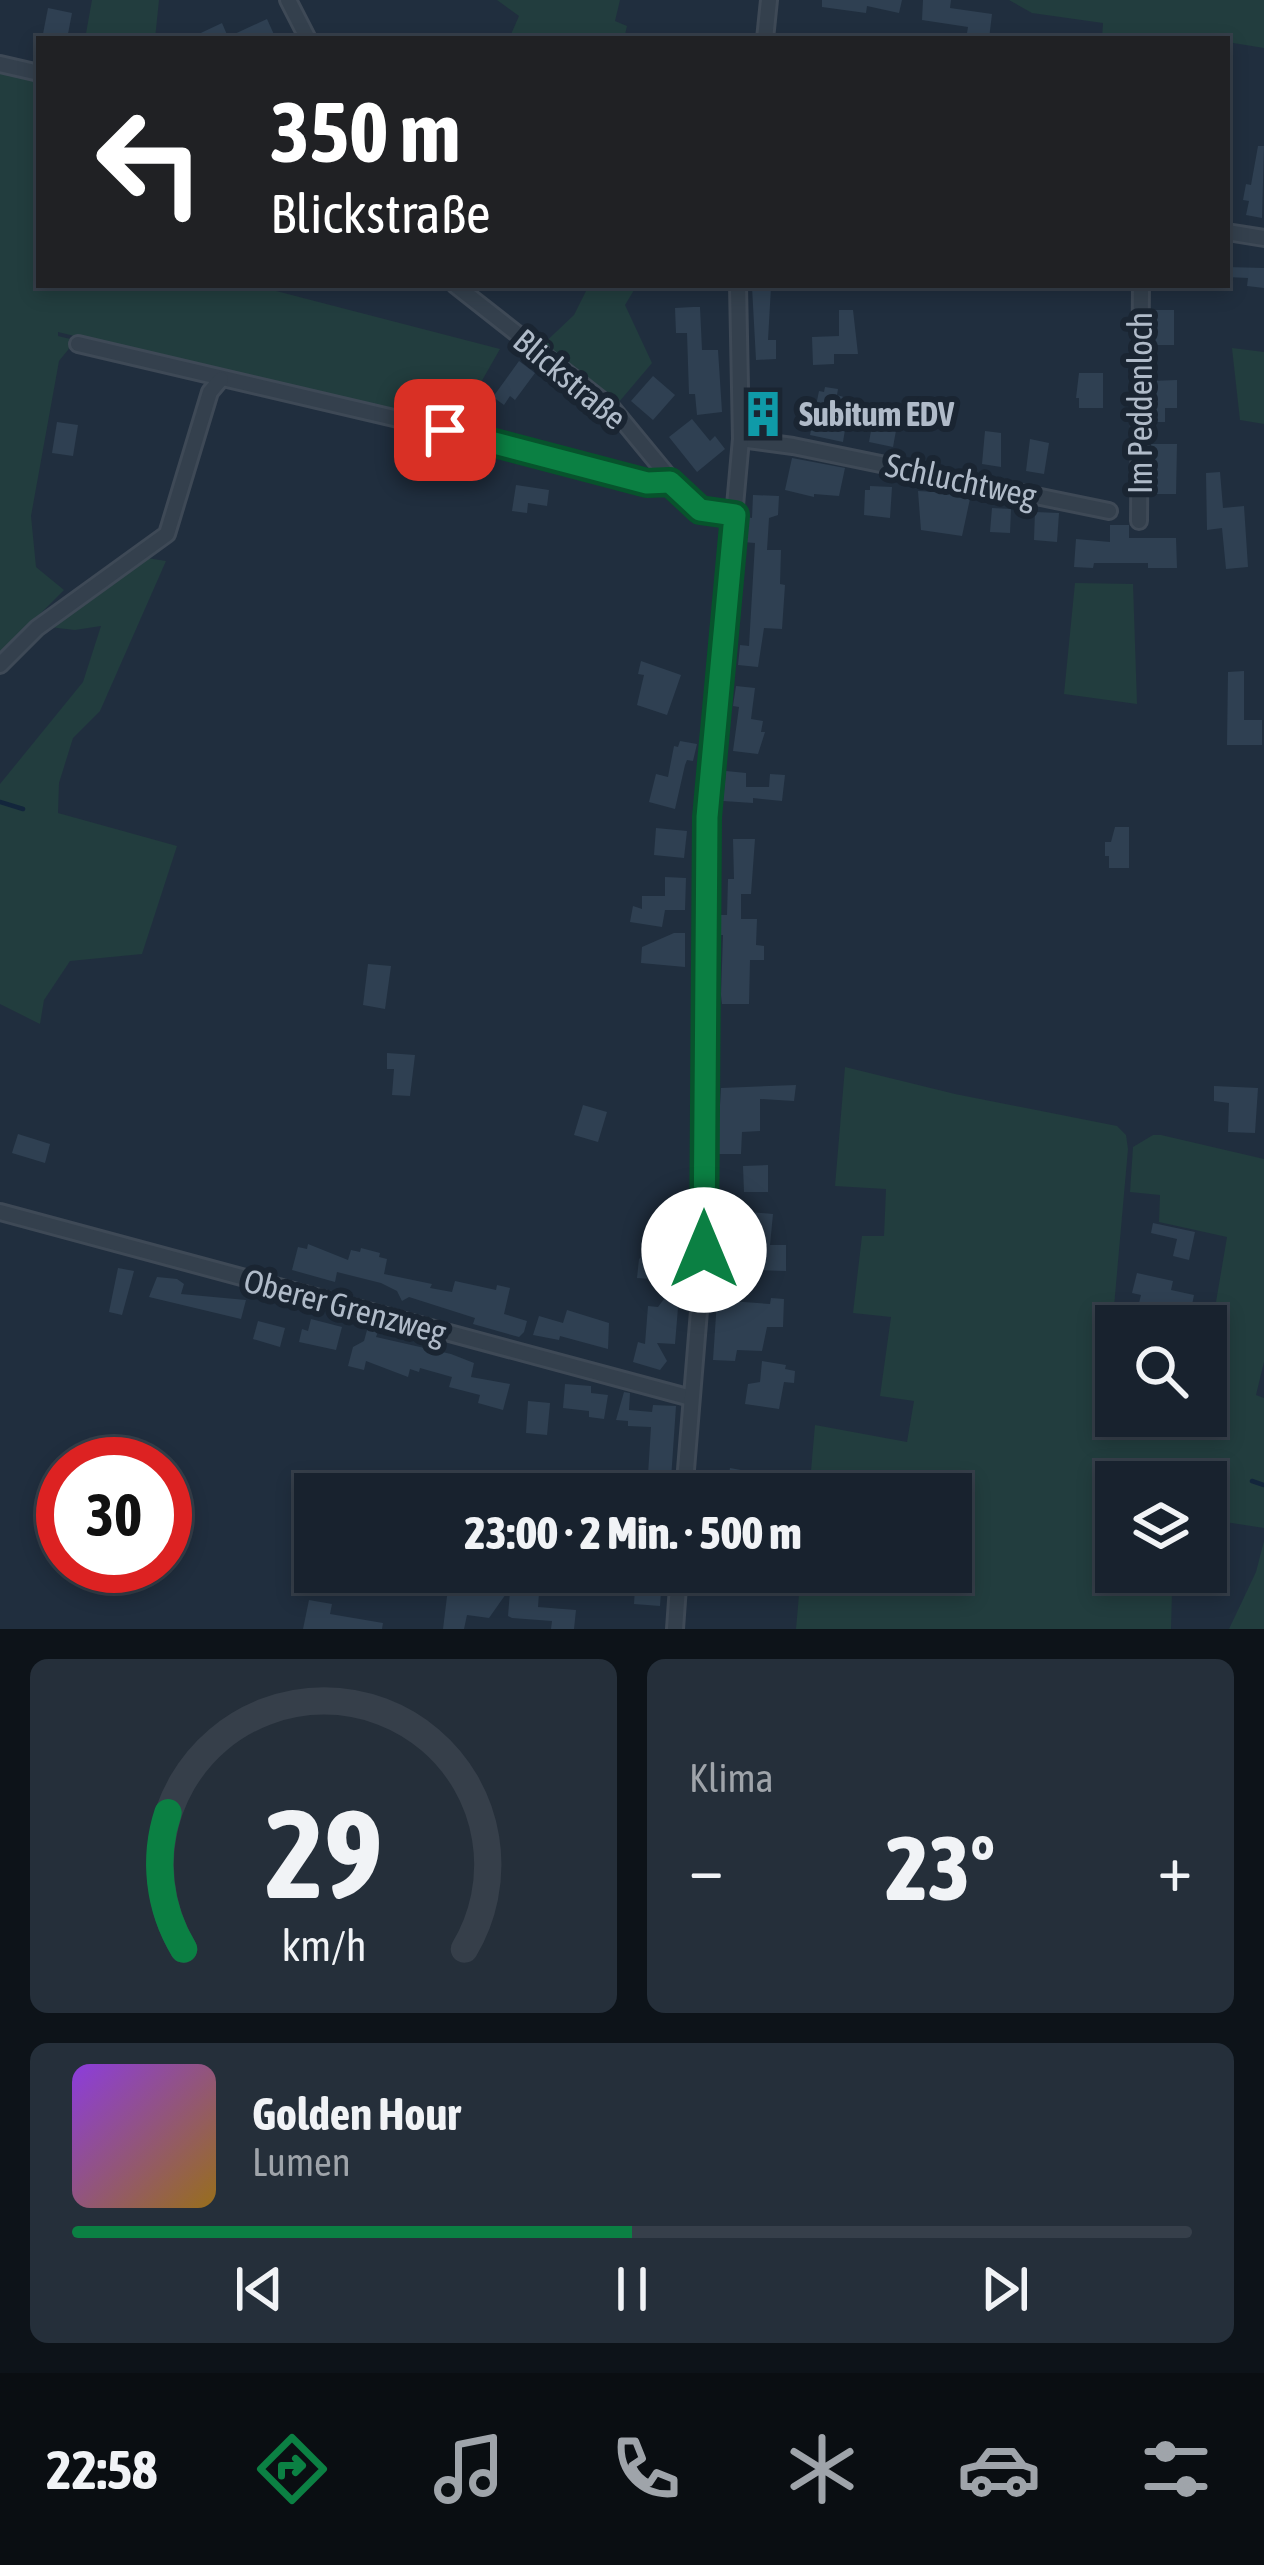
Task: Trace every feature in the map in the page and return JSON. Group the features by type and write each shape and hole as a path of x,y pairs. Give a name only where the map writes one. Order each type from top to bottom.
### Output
{"street":[{"path":"288,0 306,36"},
{"path":"765,36 770,0"},
{"path":"0,64 36,72"},
{"path":"1230,232 1264,238"},
{"name":"Blickstraße","path":"458,288 613,409 670,482 700,510 735,515"},
{"path":"686,1473 704,1250 707,817 741,439 737,288"},
{"name":"Im Peddenloch","path":"1139,521 1141,288"},
{"path":"78,344 647,483 670,482"},
{"path":"0,664 37,628 166,534 210,392 221,379"},
{"name":"Schluchtweg","path":"741,439 1109,511"},
{"name":"Oberer Grenzweg","path":"0,1212 691,1398"},
{"path":"675,1629 678,1593"}],"green space":[{"path":"92,0 159,0 155,36 86,36"},
{"path":"497,0 620,0 615,21 627,26 625,36 510,36 519,16"},
{"path":"1009,0 1264,0 1264,48 1230,42 1230,36 1102,36 1103,23 1032,13"},
{"path":"0,72 36,80 36,288 265,288 500,349 455,428 58,332 58,336 83,342 72,345 59,361 31,516 36,567 64,590 38,616 43,621 0,661"},
{"path":"588,288 635,288 625,305 652,363 613,409 537,350 574,315"},
{"path":"1232,348 1264,352 1264,424 1240,420"},
{"path":"147,558 166,561 100,711 73,738 59,783 58,813 177,846 142,954 70,961 44,1000 40,1024 0,1004 0,784 83,682 101,626 49,627"},
{"path":"1075,583 1133,584 1137,704 1064,694"},
{"path":"845,1067 1117,1126 1126,1135 1128,1149 1114,1305 1095,1305 1095,1437 1227,1437 1227,1305 1215,1305 1227,1237 1159,1222 1160,1195 1130,1192 1133,1147 1161,1135 1264,1159 1264,1362 1256,1395 1264,1398 1264,1528 1227,1522 1227,1461 1095,1461 1095,1593 1172,1593 1171,1629 796,1629 799,1593 972,1593 972,1473 811,1473 815,1425 907,1442 914,1401 880,1396 891,1317 853,1313 862,1236 884,1236 886,1189 835,1186"},
{"path":"1264,1541 1264,1629 1229,1629 1256,1572"}],"building":[{"path":"822,0 902,0 899,13 867,6 866,13 822,7"},
{"path":"923,0 951,0 950,8 992,14 989,36 966,36 968,27 922,20"},
{"path":"48,8 72,13 68,36 43,36"},
{"path":"267,19 275,36 230,36"},
{"path":"222,23 228,36 194,36"},
{"path":"1258,146 1264,146 1262,218 1246,215 1249,201 1243,200 1246,184 1251,185"},
{"path":"1230,267 1264,268 1264,288 1247,286 1248,278 1230,277"},
{"path":"752,288 771,288 768,340 776,340 776,359 756,360"},
{"path":"700,307 702,350 718,350 722,412 697,415 695,394 689,394 687,333 676,333 675,308"},
{"path":"839,310 853,310 858,354 834,354 834,364 813,365 812,337 839,336"},
{"path":"1152,310 1174,310 1174,345 1152,345"},
{"path":"519,361 535,373 515,400 510,396 504,405 493,397"},
{"path":"1079,373 1103,373 1103,408 1079,408"},
{"path":"653,376 675,395 653,420 631,401"},
{"path":"1177,380 1177,408 1165,408 1165,422 1151,422 1151,381"},
{"path":"825,387 838,389 837,395 850,399 843,442 810,435 819,391 824,392"},
{"name":"Subitum EDV","path":"761,398 773,398 773,424 752,424 752,405"},
{"path":"692,419 710,441 715,436 725,449 697,472 669,437"},
{"path":"873,420 897,425 893,447 869,442"},
{"path":"57,422 78,425 73,456 52,453"},
{"path":"985,431 1001,433 1001,467 982,464"},
{"path":"1030,439 1049,443 1044,474 1026,471"},
{"path":"1151,444 1177,444 1176,494 1150,494"},
{"path":"792,458 845,468 839,496 814,497 785,490"},
{"path":"1220,472 1223,508 1244,506 1248,567 1226,569 1222,528 1207,530 1206,473"},
{"path":"516,485 549,490 547,506 528,503 527,513 512,511"},
{"path":"892,487 890,518 864,515 865,490"},
{"path":"918,491 971,494 962,536 921,530"},
{"path":"753,495 779,496 778,515 769,518 767,550 781,550 780,584 785,585 782,629 764,628 758,667 738,665 740,645 749,646 755,543 743,542 746,517 752,518"},
{"path":"992,508 1011,509 1010,533 990,532"},
{"path":"1035,512 1059,513 1057,542 1034,540"},
{"path":"1110,525 1129,525 1129,538 1176,538 1177,568 1148,568 1148,563 1074,567 1076,539 1110,542"},
{"path":"641,661 681,675 667,715 637,705 644,675 638,674"},
{"path":"1244,671 1244,720 1262,720 1262,745 1227,745 1228,672"},
{"path":"736,686 755,688 751,719 763,721 761,732 765,732 758,754 733,751 739,707 733,706"},
{"path":"680,741 697,744 693,761 685,765 675,809 649,802 656,774 668,777 674,746"},
{"path":"726,771 746,773 746,787 769,787 770,774 785,775 782,801 723,801"},
{"path":"1115,827 1129,827 1129,868 1109,868 1105,842 1111,842"},
{"path":"656,828 687,831 684,858 654,855"},
{"path":"733,839 755,839 751,894 741,894 741,919 757,919 756,945 764,946 764,960 750,960 749,1004 722,1004 721,995 723,935 717,935 718,915 727,915 728,879 734,879"},
{"path":"665,877 686,878 685,910 665,910 662,927 630,922 633,906 642,909 642,896 665,896"},
{"path":"685,933 685,967 641,963 642,947"},
{"path":"368,964 391,966 385,1009 363,1005"},
{"path":"387,1053 415,1055 410,1096 392,1095 394,1069 387,1069"},
{"path":"796,1085 794,1101 760,1099 760,1131 742,1132 741,1154 717,1154 721,1088"},
{"path":"1214,1086 1258,1088 1255,1133 1228,1132 1229,1103 1214,1101"},
{"path":"583,1105 607,1112 598,1142 574,1135"},
{"path":"18,1134 50,1144 45,1163 12,1153"},
{"path":"768,1165 768,1192 744,1192 743,1166"},
{"path":"727,1210 773,1214 770,1245 786,1245 786,1271 757,1270 757,1281 738,1282 738,1253 758,1253 759,1232 746,1231 748,1222 726,1219"},
{"path":"1153,1223 1195,1232 1189,1260 1173,1256 1177,1239 1151,1233"},
{"path":"308,1244 348,1260 351,1250 380,1253 379,1257 387,1259 384,1274 432,1284 430,1288 452,1292 455,1281 496,1290 497,1285 510,1288 504,1314 527,1321 524,1332 519,1337 409,1297 402,1301 397,1291 381,1283 337,1272 335,1282 292,1270 298,1247 307,1249"},
{"path":"649,1251 682,1259 675,1344 657,1343 667,1361 660,1370 633,1362 638,1342 645,1344 648,1306 658,1307 664,1299 665,1280 637,1278 639,1259"},
{"path":"118,1268 134,1271 122,1315 109,1312"},
{"path":"1137,1273 1173,1281 1171,1290 1194,1295 1192,1305 1138,1305 1141,1295 1132,1293"},
{"path":"157,1277 177,1279 184,1284 181,1294 246,1300 241,1319 149,1297"},
{"path":"771,1298 784,1299 783,1327 767,1327 762,1351 737,1350 735,1361 713,1360 717,1300 770,1304"},
{"path":"567,1310 609,1323 608,1349 560,1336 559,1340 533,1335 539,1316 563,1323"},
{"path":"311,1319 342,1327 336,1350 299,1342"},
{"path":"258,1321 285,1328 280,1347 253,1339"},
{"path":"369,1323 380,1326 376,1337 451,1354 474,1363 471,1377 510,1384 503,1410 478,1403 480,1395 449,1387 452,1377 420,1368 419,1372 410,1369 408,1377 366,1361 364,1370 348,1366 353,1347 364,1341"},
{"path":"762,1361 795,1371 794,1383 784,1382 779,1409 745,1404 748,1384 760,1382"},
{"path":"565,1384 591,1386 591,1393 608,1395 604,1419 589,1417 589,1411 563,1408"},
{"path":"624,1392 630,1393 629,1410 652,1412 653,1405 676,1406 671,1473 648,1473 651,1427 616,1420"},
{"path":"528,1401 550,1403 547,1435 526,1433"},
{"path":"447,1593 507,1593 489,1618 467,1615 464,1629 443,1629"},
{"path":"510,1593 539,1593 538,1607 576,1610 574,1629 551,1629 552,1621 508,1616"},
{"path":"635,1593 661,1593 660,1606 634,1604"},
{"path":"309,1600 332,1604 330,1614 383,1623 382,1629 303,1629"}],"waterway":[{"path":"0,802 23,809"},
{"path":"1252,1481 1264,1485"}],"place":[{"name":"Subitum EDV","path":"763,414"}],"route":[{"path":"445,430 647,483 670,482 700,510 735,515 707,817 704,1250"}]}
